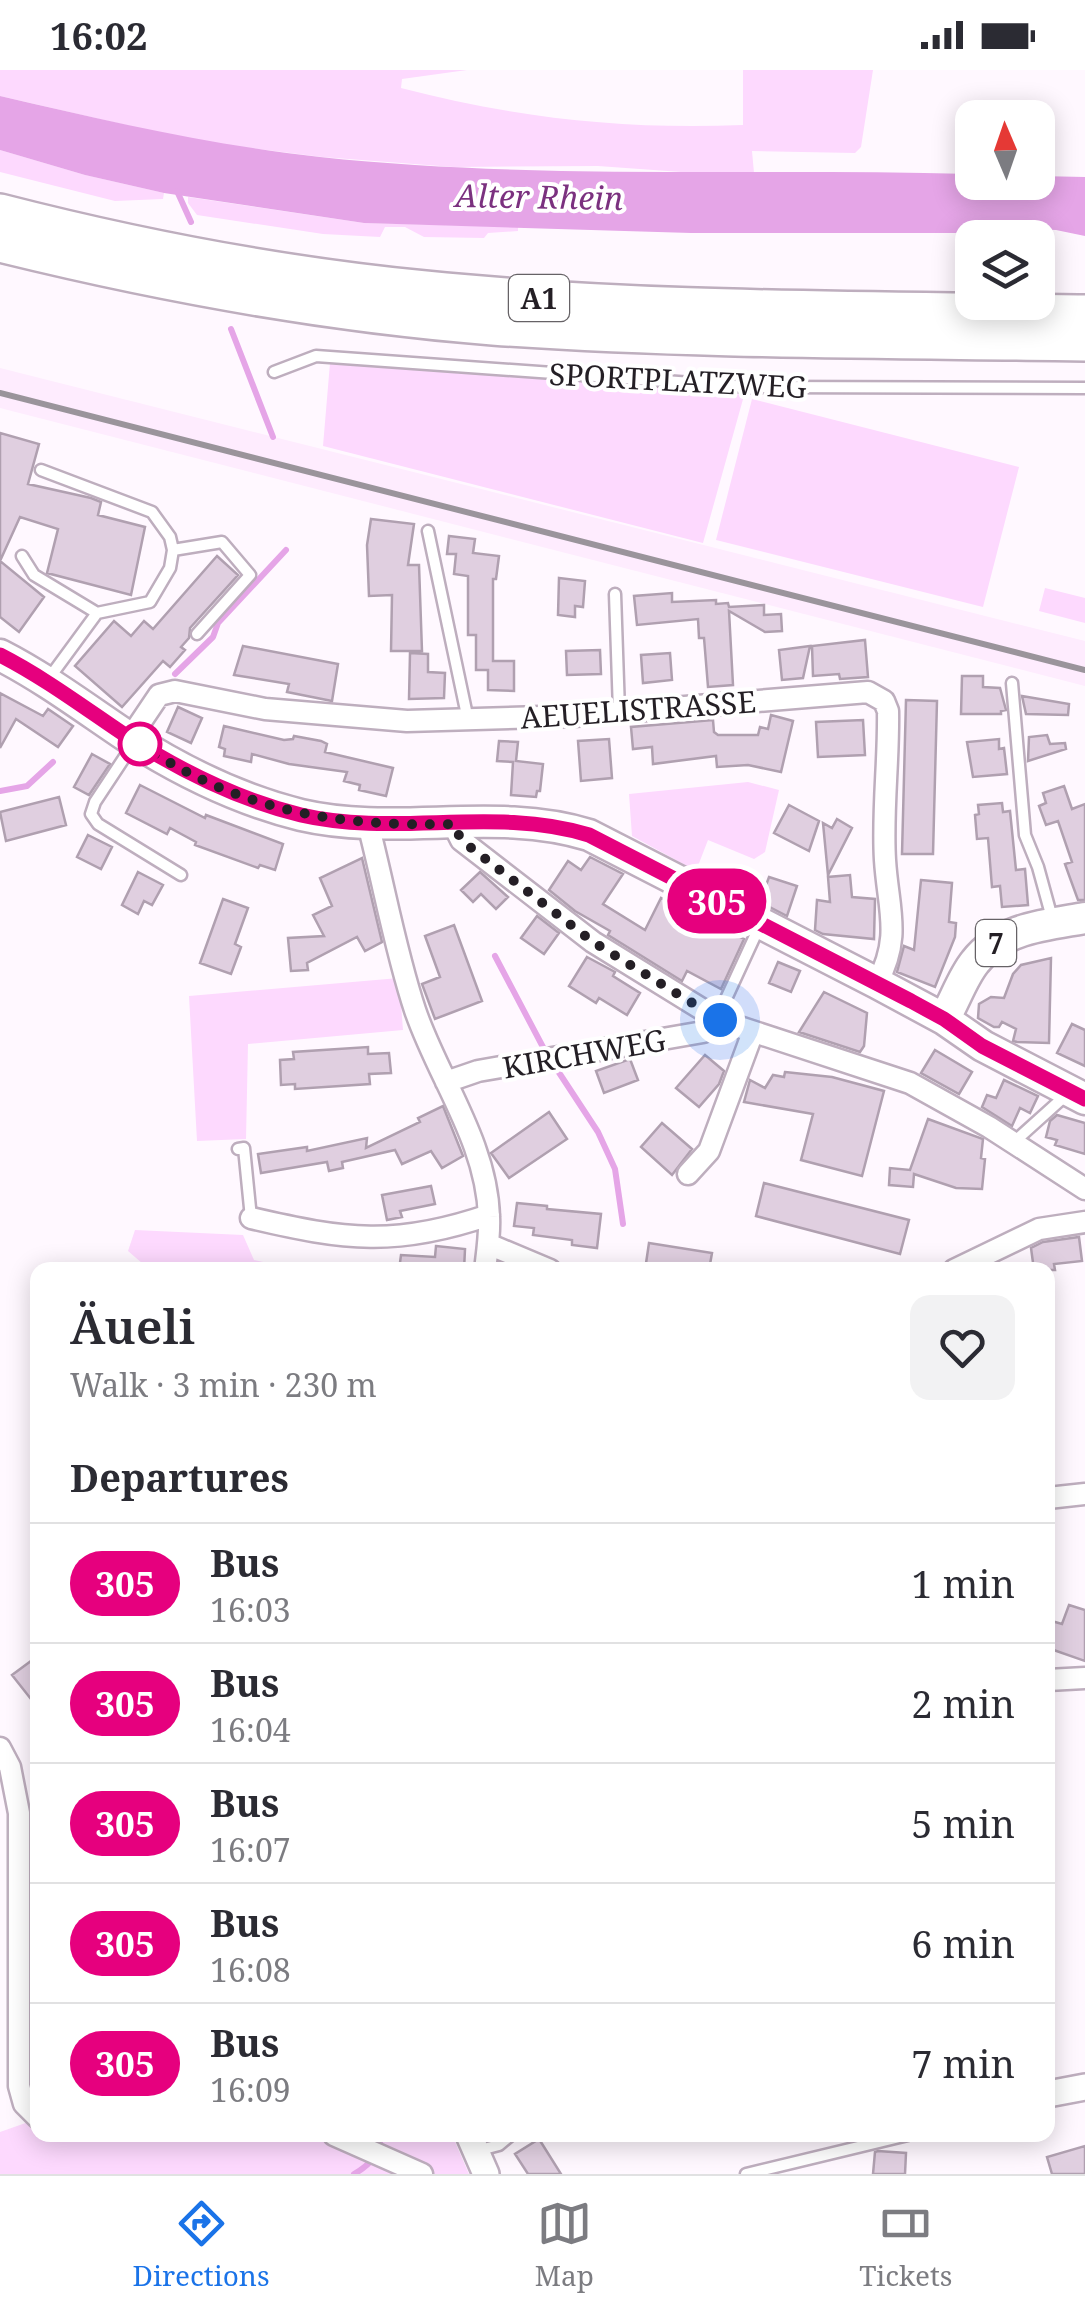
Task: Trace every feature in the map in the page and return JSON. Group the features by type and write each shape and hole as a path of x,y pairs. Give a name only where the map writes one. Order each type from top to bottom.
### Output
{"highway":[{"name":"A1","path":"0,212 194,256 426,290 727,307 1085,312"},
{"name":"A1","path":"0,244 86,266 269,300 492,326 686,336 1085,344"}],"main road":[{"path":"0,655 168,762 240,796 301,814 368,824 526,823 559,826 589,835 877,983 944,1019 982,1046 1078,1095"},
{"name":"7","path":"944,1019 976,961 986,952 1014,933 1085,918"}],"street":[{"name":"AEUELISTRASSE","path":"132,740 158,695 175,691 265,709 407,721 619,712 868,692 884,701 888,721 885,860 892,916 890,954 877,983"},
{"path":"368,824 424,1037 471,1137 489,1215 485,1262"},
{"path":"454,824 461,840 593,942 720,1020 910,1083 1014,1142 1085,1189"},
{"name":"KIRCHWEG","path":"446,1082 478,1071 703,1032 720,1020"},
{"path":"688,1174 709,1151 752,1032"},
{"path":"251,1218 315,1233 386,1239 458,1226 489,1215"},
{"path":"974,1262 1040,1230 1085,1222"},
{"path":"488,1244 531,1262"},
{"path":"1055,1497 1085,1494"},
{"path":"1055,1680 1085,1678"},
{"path":"0,1748 10,1767 19,1814 19,2086 30,2110"},
{"path":"1055,2092 1085,2086"},
{"path":"350,2142 422,2174"}],"lane":[{"name":"SPORTPLATZWEG","path":"274,372 316,356 748,386 1085,388"},
{"path":"41,470 152,512 170,537 173,550 170,568 150,602 97,613 46,682"},
{"path":"428,531 468,720"},
{"path":"173,550 222,542 250,575 197,634"},
{"path":"22,556 34,575 97,613"},
{"path":"615,594 619,712"},
{"path":"1012,683 1025,834 1053,924"},
{"path":"132,740 95,802 92,814 98,824 181,875"},
{"path":"720,1020 760,924"},
{"path":"1014,1142 1078,1095"},
{"path":"238,1149 244,1148 251,1218"},
{"path":"479,2159 503,2142"},
{"path":"746,2174 879,2142"}],"shaded area":[{"path":"0,70 467,70 402,79 401,88 571,120 699,126 743,125 743,70 873,70 861,147 855,153 752,151 754,173 709,174 598,166 453,167 322,157 195,141 0,96"},
{"path":"0,150 164,193 163,199 115,201 0,172"},
{"path":"188,197 364,223 518,227 518,231 488,233 484,238 424,237 405,227 385,227 380,237 323,234 197,215"},
{"path":"330,363 745,392 703,543 323,446"},
{"path":"0,368 1085,641 1085,686 0,408"},
{"path":"752,399 1019,467 983,607 716,540"},
{"path":"1045,588 1085,598 1085,623 1039,611"},
{"path":"748,782 779,790 765,852 754,859 708,840 696,871 632,836 629,794"},
{"path":"399,978 403,1030 248,1044 246,1139 197,1141 189,996"},
{"path":"135,1230 243,1235 254,1260 263,1262 141,1262 128,1251"},
{"path":"30,2121 30,2142 455,2142 469,2174 0,2174 0,2132"}],"water":[{"name":"Alter Rhein","path":"0,96 239,146 401,164 564,171 955,174 955,200 1055,200 1055,176 1085,177 1085,236 1055,230 1055,220 955,220 955,233 691,233 364,223 164,193 0,150"}],"building":[{"path":"0,433 39,444 28,484 91,498 101,502 98,515 145,527 131,595 47,573 58,529 20,517 0,561"},
{"path":"371,519 414,524 408,565 419,565 422,651 391,651 392,595 369,596 367,545"},
{"path":"449,536 475,539 473,553 499,556 493,579 493,661 514,661 514,691 488,690 488,670 476,670 476,635 468,635 468,576 454,574 456,554 447,554"},
{"path":"217,556 238,575 190,628 189,638 181,647 185,650 170,667 163,661 122,707 75,666 114,621 131,636 144,621 153,629"},
{"path":"0,561 44,597 19,632 0,617"},
{"path":"559,578 585,581 583,607 575,606 575,617 558,615"},
{"path":"672,593 672,602 716,600 716,604 728,603 729,607 764,605 764,615 781,614 782,631 765,632 729,611 733,685 708,687 704,638 699,638 698,619 637,625 634,596"},
{"path":"865,640 868,677 813,676 812,646"},
{"path":"243,646 338,664 332,701 287,692 289,684 234,675"},
{"path":"810,646 803,678 782,680 779,650"},
{"path":"600,650 601,674 567,675 566,651"},
{"path":"410,653 428,654 428,672 445,673 444,698 409,699"},
{"path":"670,653 672,680 643,683 641,655"},
{"path":"962,676 983,676 983,687 1000,688 1006,710 1001,714 961,714"},
{"path":"0,693 43,716 48,709 73,726 58,747 16,719 0,748"},
{"path":"1022,696 1069,704 1068,715 1026,714"},
{"path":"906,700 937,701 933,854 902,854"},
{"path":"178,707 202,718 191,743 167,732"},
{"path":"771,715 793,721 781,772 748,765 717,767 716,756 653,764 652,747 633,749 631,727 713,720 718,735 758,735 760,727 768,729"},
{"path":"863,720 865,755 818,757 816,722"},
{"path":"224,726 284,740 294,736 321,741 327,744 325,752 393,768 386,796 359,790 360,785 344,781 347,772 252,754 251,762 224,756 225,749 219,747"},
{"path":"1047,735 1050,744 1065,743 1066,749 1028,761 1029,737"},
{"path":"609,739 612,778 581,781 578,741"},
{"path":"999,739 1007,774 973,777 967,742"},
{"path":"499,741 518,742 516,761 543,764 536,797 511,795 513,762 497,761"},
{"path":"92,754 110,764 89,795 74,787"},
{"path":"140,785 205,818 206,815 283,844 275,870 260,865 258,868 195,845 196,842 170,828 167,834 126,813"},
{"path":"1064,786 1072,809 1085,804 1085,900 1078,900 1065,864 1072,862 1058,821 1046,825 1039,806 1046,803 1043,793"},
{"path":"59,797 66,825 6,841 0,812"},
{"path":"1002,803 1003,812 1010,811 1016,870 1025,869 1028,905 1002,907 1000,886 992,887 988,838 977,839 978,805"},
{"path":"789,805 819,821 809,851 774,833"},
{"path":"837,819 852,828 828,875 823,823 832,828"},
{"path":"88,835 112,847 101,869 77,857"},
{"path":"590,857 623,874 603,904 645,930 661,898 744,939 721,989 687,971 682,981 608,935 610,931 549,890 568,861 581,870"},
{"path":"362,858 382,942 365,951 357,937 307,963 308,970 291,971 288,938 324,936 313,915 332,906 320,878"},
{"path":"138,872 163,885 152,905 144,901 138,914 122,905"},
{"path":"480,872 508,897 496,909 481,894 473,902 461,890"},
{"path":"850,875 852,897 875,899 874,939 815,930 817,900 830,902 828,877"},
{"path":"769,877 797,886 787,916 760,902"},
{"path":"921,880 952,883 949,922 956,923 955,937 935,987 897,972 904,946 914,950"},
{"path":"223,899 248,908 235,944 241,947 231,974 200,963"},
{"path":"537,916 559,933 544,954 521,938"},
{"path":"454,925 482,1001 435,1019 422,984 440,977 425,936"},
{"path":"587,957 615,972 613,976 640,993 627,1015 599,998 596,1003 569,986"},
{"path":"1051,958 1049,1043 1013,1041 1016,1029 1002,1022 994,1027 978,1018 979,1004 991,997 1004,998 1021,965"},
{"path":"778,962 800,971 791,992 769,983"},
{"path":"824,992 867,1013 860,1052 799,1032"},
{"path":"1072,1024 1085,1030 1085,1066 1057,1053"},
{"path":"368,1047 368,1054 389,1053 391,1073 369,1074 370,1084 295,1089 295,1084 281,1085 280,1060 294,1059 293,1052"},
{"path":"935,1050 972,1072 959,1094 921,1073"},
{"path":"705,1055 724,1071 719,1084 699,1107 676,1088"},
{"path":"630,1059 638,1080 604,1093 596,1071"},
{"path":"785,1072 832,1077 884,1091 862,1176 801,1160 813,1114 744,1102 750,1080 765,1088 773,1075 784,1077"},
{"path":"1004,1080 1038,1096 1030,1113 1020,1108 1012,1126 982,1107 987,1095 996,1098"},
{"path":"443,1106 463,1156 442,1168 431,1151 402,1164 395,1150 342,1162 343,1168 329,1171 327,1162 261,1173 258,1154 307,1147 307,1151 367,1138 366,1148 420,1122 418,1118"},
{"path":"549,1112 567,1139 509,1178 491,1153"},
{"path":"1057,1115 1085,1123 1085,1154 1055,1145 1057,1140 1046,1137 1050,1121"},
{"path":"928,1119 983,1139 982,1189 956,1188 914,1174 913,1187 889,1185 890,1168 910,1170"},
{"path":"662,1123 692,1149 672,1175 641,1147"},
{"path":"764,1183 909,1220 900,1254 756,1216"},
{"path":"431,1186 435,1204 400,1211 402,1217 387,1220 382,1195"},
{"path":"517,1203 601,1214 597,1248 533,1235 534,1228 514,1226"},
{"path":"1079,1237 1082,1261 1033,1262 1031,1248 1043,1242"},
{"path":"649,1243 712,1253 710,1262 646,1262"},
{"path":"436,1246 465,1249 464,1262 400,1262 401,1255 435,1257"},
{"path":"1069,1605 1085,1610 1085,1661 1055,1650 1055,1622 1062,1624"},
{"path":"30,1662 30,1698 12,1675"},
{"path":"541,2142 561,2174 528,2174 515,2154"},
{"path":"1085,2146 1085,2174 1052,2174 1047,2157"},
{"path":"878,2151 906,2153 905,2174 873,2174"}],"waterway":[{"path":"177,191 191,222"},
{"path":"231,329 273,437"},
{"path":"175,674 213,637 218,623 286,550"},
{"path":"0,791 27,786 53,762"},
{"path":"495,956 544,1049"},
{"path":"554,1065 598,1132 615,1169 623,1224"},
{"path":"354,2174 373,2158 380,2142"}],"railway":[{"path":"0,393 1085,670"}],"bus line":[{"name":"305","path":"0,655 168,762 240,796 301,814 368,824 526,823 559,826 589,835 911,1001 982,1046 1085,1099"}],"route":[{"path":"140,744 168,762 240,796 301,814 368,824 454,824 461,840 593,942 720,1020"}]}
